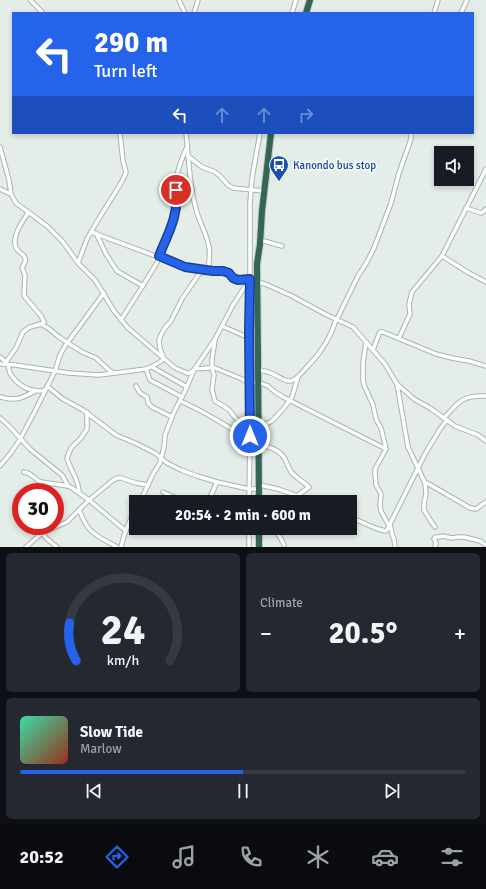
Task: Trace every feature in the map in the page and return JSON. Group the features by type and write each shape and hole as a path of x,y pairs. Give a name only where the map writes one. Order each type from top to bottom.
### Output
{"highway":[{"path":"306,12 310,0"},
{"path":"259,495 257,264 271,134"},
{"path":"259,535 259,547"}],"street":[{"path":"30,0 42,12"},
{"path":"178,0 184,12"},
{"path":"194,12 198,0"},
{"path":"292,12 296,0"},
{"path":"434,12 438,0"},
{"path":"461,12 467,0"},
{"path":"78,263 91,232 121,183 126,172 123,161 120,134"},
{"path":"249,495 249,228 251,189 260,134"},
{"path":"258,370 272,373 286,381 295,379 309,365 322,348 332,331 336,319 358,276 368,262 374,248 391,203 412,134"},
{"path":"187,135 188,156 195,207 209,247 209,266 212,271"},
{"path":"121,320 160,257 171,228 177,202 176,183 187,146"},
{"path":"0,147 9,180 11,194 16,203 54,232 78,263 95,280 114,311 128,328 175,368 183,372 190,373 195,369 212,368 250,384 258,382 268,386 274,392 289,400 386,449"},
{"path":"188,156 202,167 215,172 228,185 237,189 264,191"},
{"path":"399,338 410,314 409,304 412,292 442,256 486,169"},
{"path":"0,189 11,194"},
{"path":"466,208 481,213 486,209"},
{"path":"28,213 19,228 14,243 15,247 26,259 22,268 25,275 24,295 41,316 44,322 41,324"},
{"path":"91,232 185,267 223,271 227,272 238,280 257,282 270,286 336,319 353,328 385,364 397,384 414,398 455,426 486,441"},
{"path":"96,233 106,254 118,271 143,286"},
{"path":"260,240 282,246"},
{"path":"442,256 469,274 486,282"},
{"path":"164,359 160,349 160,338 162,332 171,321 182,299 199,274 212,271"},
{"path":"143,495 160,463 165,435 195,369 215,339 233,305 250,281"},
{"path":"0,466 20,438 55,371 60,355 104,293"},
{"path":"7,363 23,332 30,327 41,324 82,352 96,358 106,368 114,373"},
{"path":"222,326 249,338"},
{"path":"373,350 380,332 383,332 436,354 486,366"},
{"path":"215,339 212,359 214,375 212,390 216,402 229,410 238,421 250,423"},
{"path":"366,342 363,363 363,380 373,405 376,419 381,428 386,449 375,469 376,485 381,494 381,511 388,524 390,524 395,547"},
{"path":"0,357 7,363 10,371 17,380 29,390 35,391"},
{"path":"0,364 7,363 69,373 99,375 146,369 164,359"},
{"path":"152,367 187,387"},
{"path":"146,369 150,380 182,397"},
{"path":"259,425 272,421 284,408 293,392 298,377"},
{"path":"397,384 408,447 425,483 426,497 424,510 435,527"},
{"path":"136,386 152,407 172,417"},
{"path":"0,397 19,399 35,391 46,388 87,412 116,435 144,447 155,453 167,463 181,470 217,482 249,489 259,487 278,489 294,495"},
{"path":"357,520 385,531 446,419 463,399 478,395 486,396"},
{"path":"180,401 239,433 250,441"},
{"path":"79,492 78,484 67,458 71,448 81,438 87,429 87,412"},
{"path":"0,418 30,449 62,475 68,486"},
{"path":"258,445 270,447 278,451 291,471 309,487 298,495"},
{"path":"24,472 31,474 41,482 68,486 79,492 126,531"},
{"path":"64,523 89,500 112,481 118,478 148,485"},
{"path":"211,495 217,482"},
{"path":"425,483 470,508 476,509 486,502"},
{"path":"163,492 169,495"},
{"path":"78,510 84,521 95,535 117,547"},
{"path":"121,547 129,524"},
{"path":"26,547 40,535"},
{"path":"44,535 57,547"},
{"path":"249,535 249,547"},
{"path":"278,535 284,545"},
{"path":"435,547 435,537 443,536 449,538 464,537 480,541 486,545"}],"place":[{"name":"Kanondo bus stop","path":"279,182"}],"route":[{"path":"176,190 177,202 175,214 171,228 159,256 185,267 223,271 229,273 233,278 238,280 250,279 250,436"}]}
